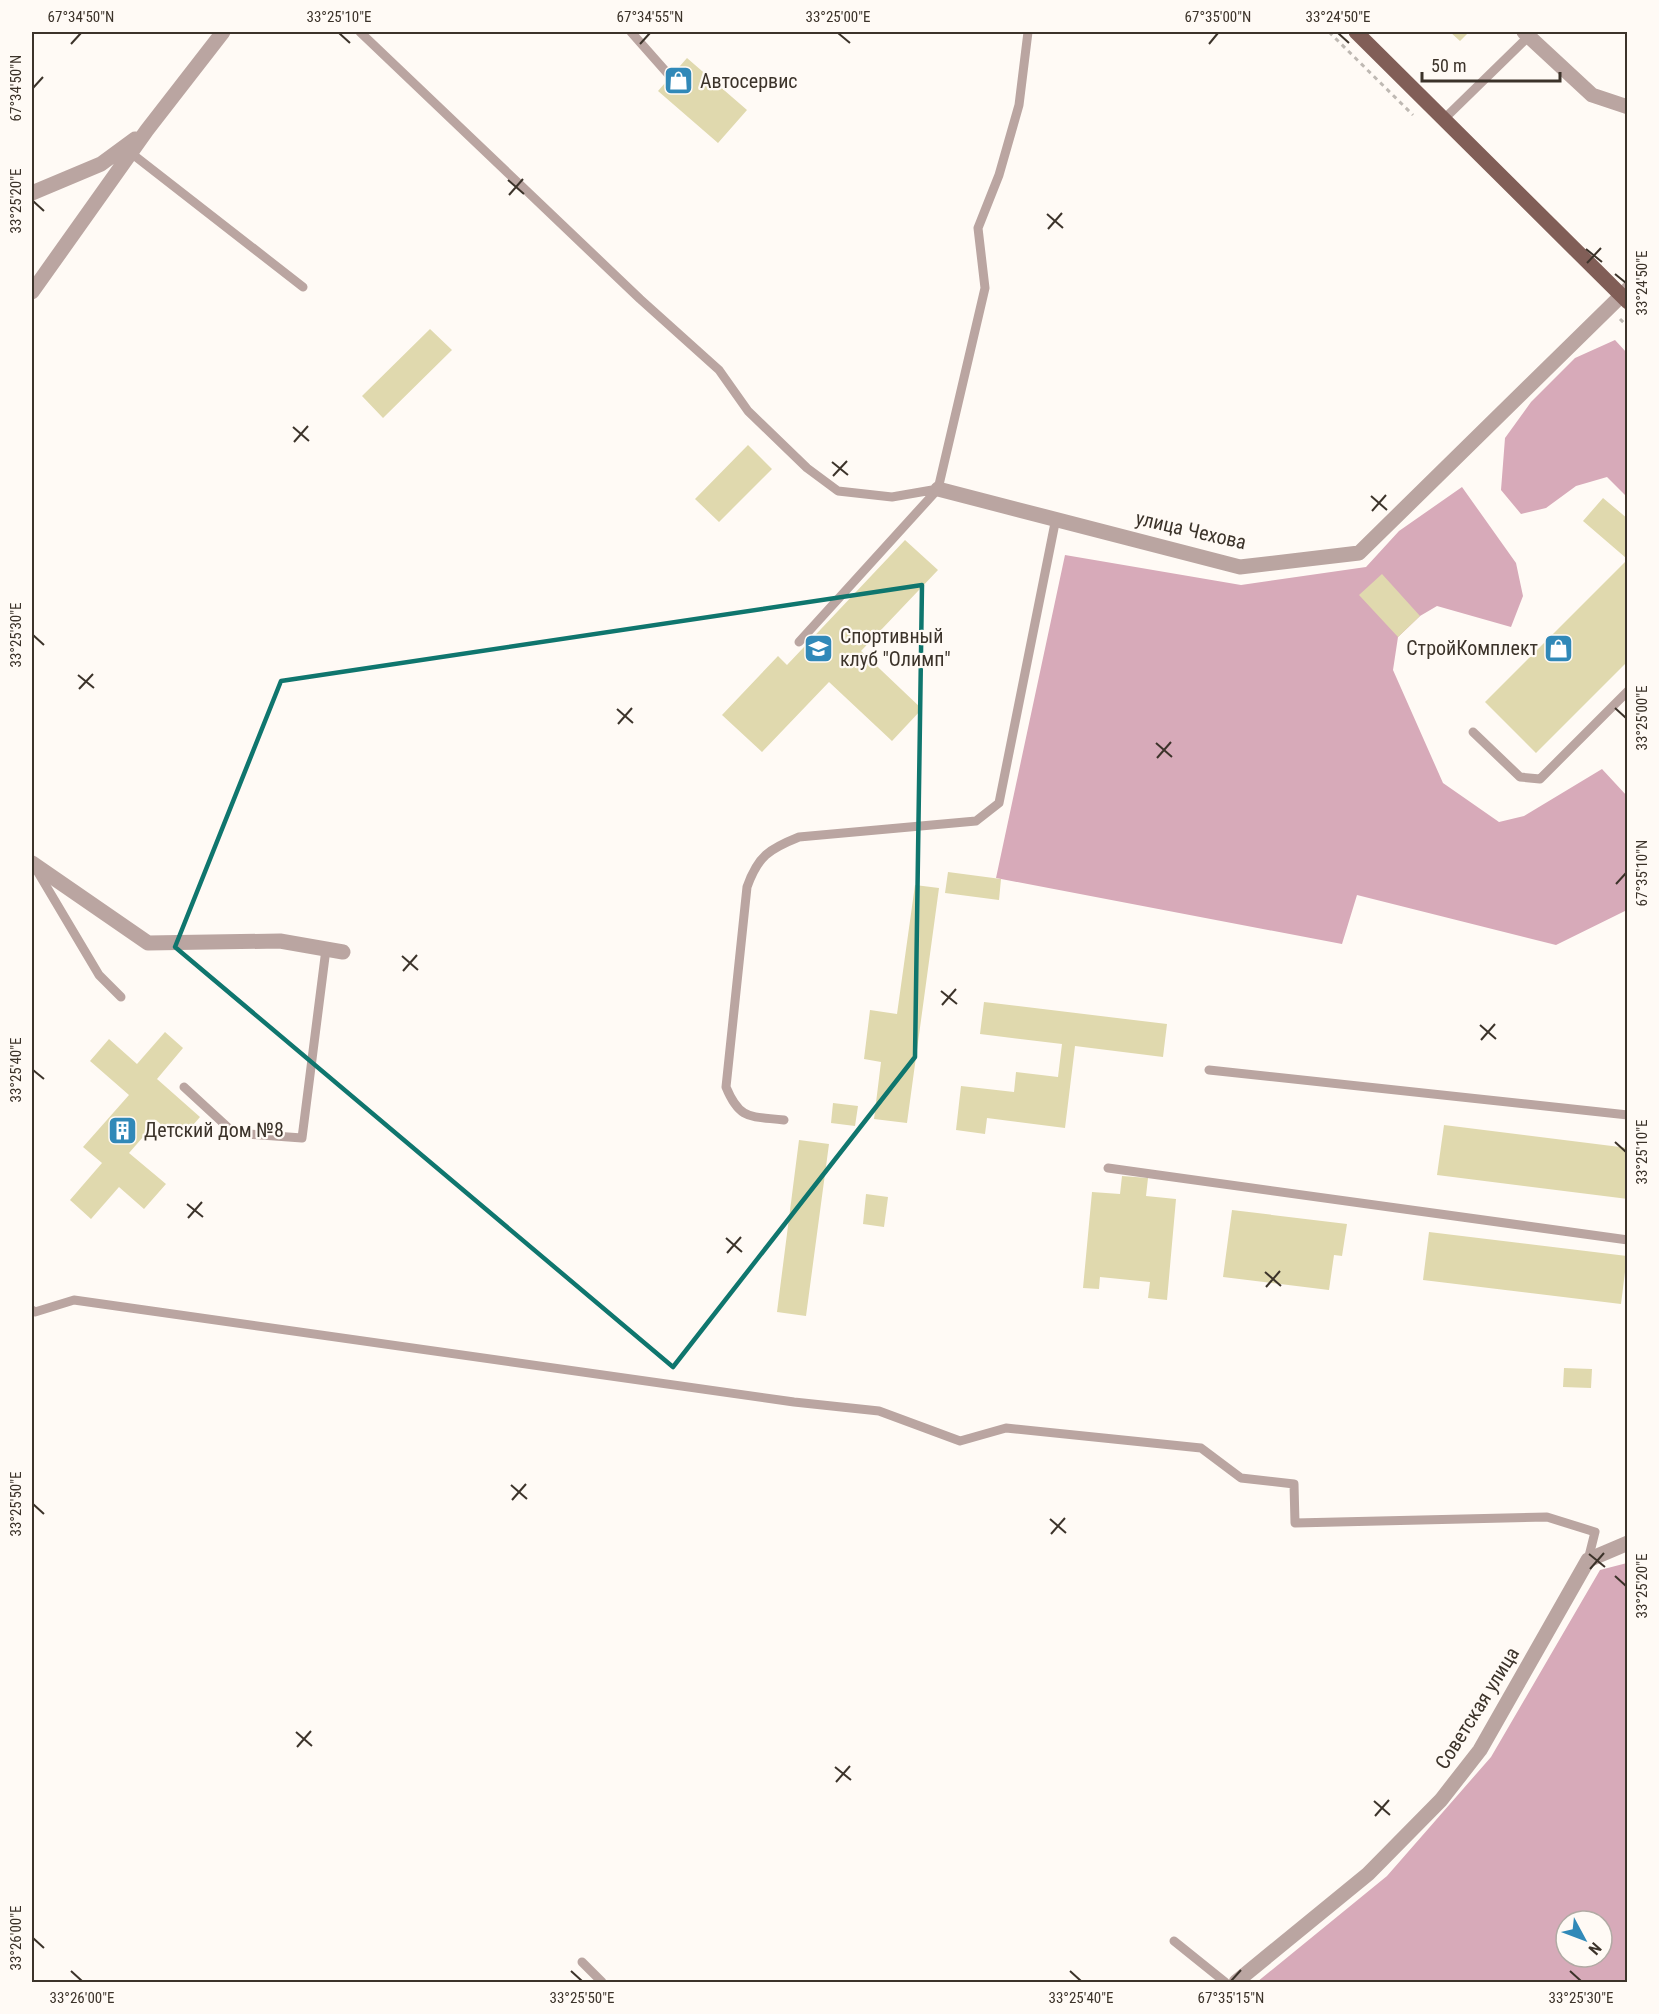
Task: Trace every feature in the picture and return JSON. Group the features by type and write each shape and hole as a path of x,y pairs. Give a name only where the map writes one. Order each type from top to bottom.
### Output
{"main road":[{"path":"1356,32 1626,296"}],"street":[{"path":"32,292 147,130 222,32"},
{"path":"1526,34 1592,95 1628,108"},
{"path":"32,193 101,164 147,130"},
{"name":"улица Чехова","path":"938,489 1240,567 1359,553 1626,296"},
{"path":"33,864 148,943 280,941 343,952"},
{"path":"1588,1560 1628,1543"},
{"name":"Советская улица","path":"1236,1983 1368,1874 1441,1800 1485,1741 1588,1560"}],"lane":[{"path":"360,32 640,299 719,370 748,411 807,468 838,491 892,496 938,489"},
{"path":"632,32 669,75"},
{"path":"799,642 938,489 985,288 978,228 999,175 1018,105 1028,32"},
{"path":"1444,119 1526,34"},
{"path":"131,153 303,287"},
{"path":"784,1120 747,1116 733,1105 726,1087 747,887 755,864 776,846 799,837 976,821 999,803 1056,518"},
{"path":"1473,732 1520,777 1540,780 1628,691"},
{"path":"33,864 99,975 121,997"},
{"path":"184,1087 234,1133 302,1138 326,949"},
{"path":"1209,1070 1628,1115"},
{"path":"1108,1168 1628,1239"},
{"path":"32,1310 74,1300 794,1402 879,1411 960,1441 1006,1428 1202,1448 1241,1478 1294,1484 1295,1523 1547,1517 1594,1532 1588,1560"},
{"path":"1174,1941 1225,1983"},
{"path":"582,1962 602,1983"}],"highlighted area":[{"path":"922,585 915,1057 673,1367 175,947 281,681"}],"shaded area":[{"path":"1615,340 1627,353 1627,497 1607,477 1576,486 1546,508 1521,514 1501,490 1505,438 1531,402 1575,358"},
{"path":"1462,487 1516,563 1523,596 1511,627 1437,606 1420,616 1398,637 1393,670 1443,783 1499,822 1524,816 1602,769 1627,796 1627,910 1556,945 1357,895 1342,944 996,878 1065,555 1241,585 1366,567 1399,531"},
{"path":"1627,1563 1627,1982 1257,1982 1387,1876 1491,1757 1600,1570"}],"building":[{"path":"1450,32 1469,32 1460,41"},
{"path":"687,58 747,110 718,143 658,91"},
{"path":"430,329 452,350 383,418 362,396"},
{"path":"748,445 772,469 719,522 695,499"},
{"path":"1603,498 1628,519 1626,558 1583,521"},
{"path":"905,540 938,570 861,651 922,709 892,741 829,682 762,752 722,715 778,656 787,665"},
{"path":"1625,562 1628,565 1628,661 1536,753 1485,702"},
{"path":"1382,574 1420,616 1398,637 1359,595"},
{"path":"948,872 1001,879 999,900 945,893"},
{"path":"915,885 939,888 907,1123 874,1119 881,1062 864,1059 870,1010 897,1014"},
{"path":"984,1002 1167,1024 1163,1057 1075,1046 1065,1128 987,1118 985,1134 956,1130 961,1086 1014,1092 1016,1072 1058,1077 1062,1044 980,1034"},
{"name":"Детский дом №8","path":"165,1032 183,1048 157,1079 200,1117 180,1140 157,1121 129,1153 166,1184 144,1209 119,1187 91,1219 70,1200 102,1163 83,1147 129,1095 90,1061 109,1039 137,1064"},
{"path":"833,1103 858,1106 855,1126 831,1123"},
{"path":"1444,1125 1628,1148 1628,1199 1437,1175"},
{"path":"799,1140 829,1144 806,1316 777,1312"},
{"path":"1122,1176 1148,1178 1146,1196 1176,1199 1167,1300 1148,1298 1150,1282 1100,1277 1099,1289 1083,1288 1092,1192 1120,1194"},
{"path":"866,1194 888,1197 884,1227 863,1224"},
{"path":"1232,1210 1347,1224 1342,1256 1334,1255 1329,1290 1223,1277"},
{"path":"1429,1232 1627,1256 1621,1304 1423,1280"},
{"path":"1564,1368 1592,1369 1591,1388 1563,1387"}],"place":[{"name":"Автосервис","path":"679,81"},
{"name":"Спортивный клуб \"Олимп\"","path":"819,648"},
{"name":"СтройКомплект","path":"1559,648"},
{"name":"Детский дом №8","path":"123,1130"}]}
